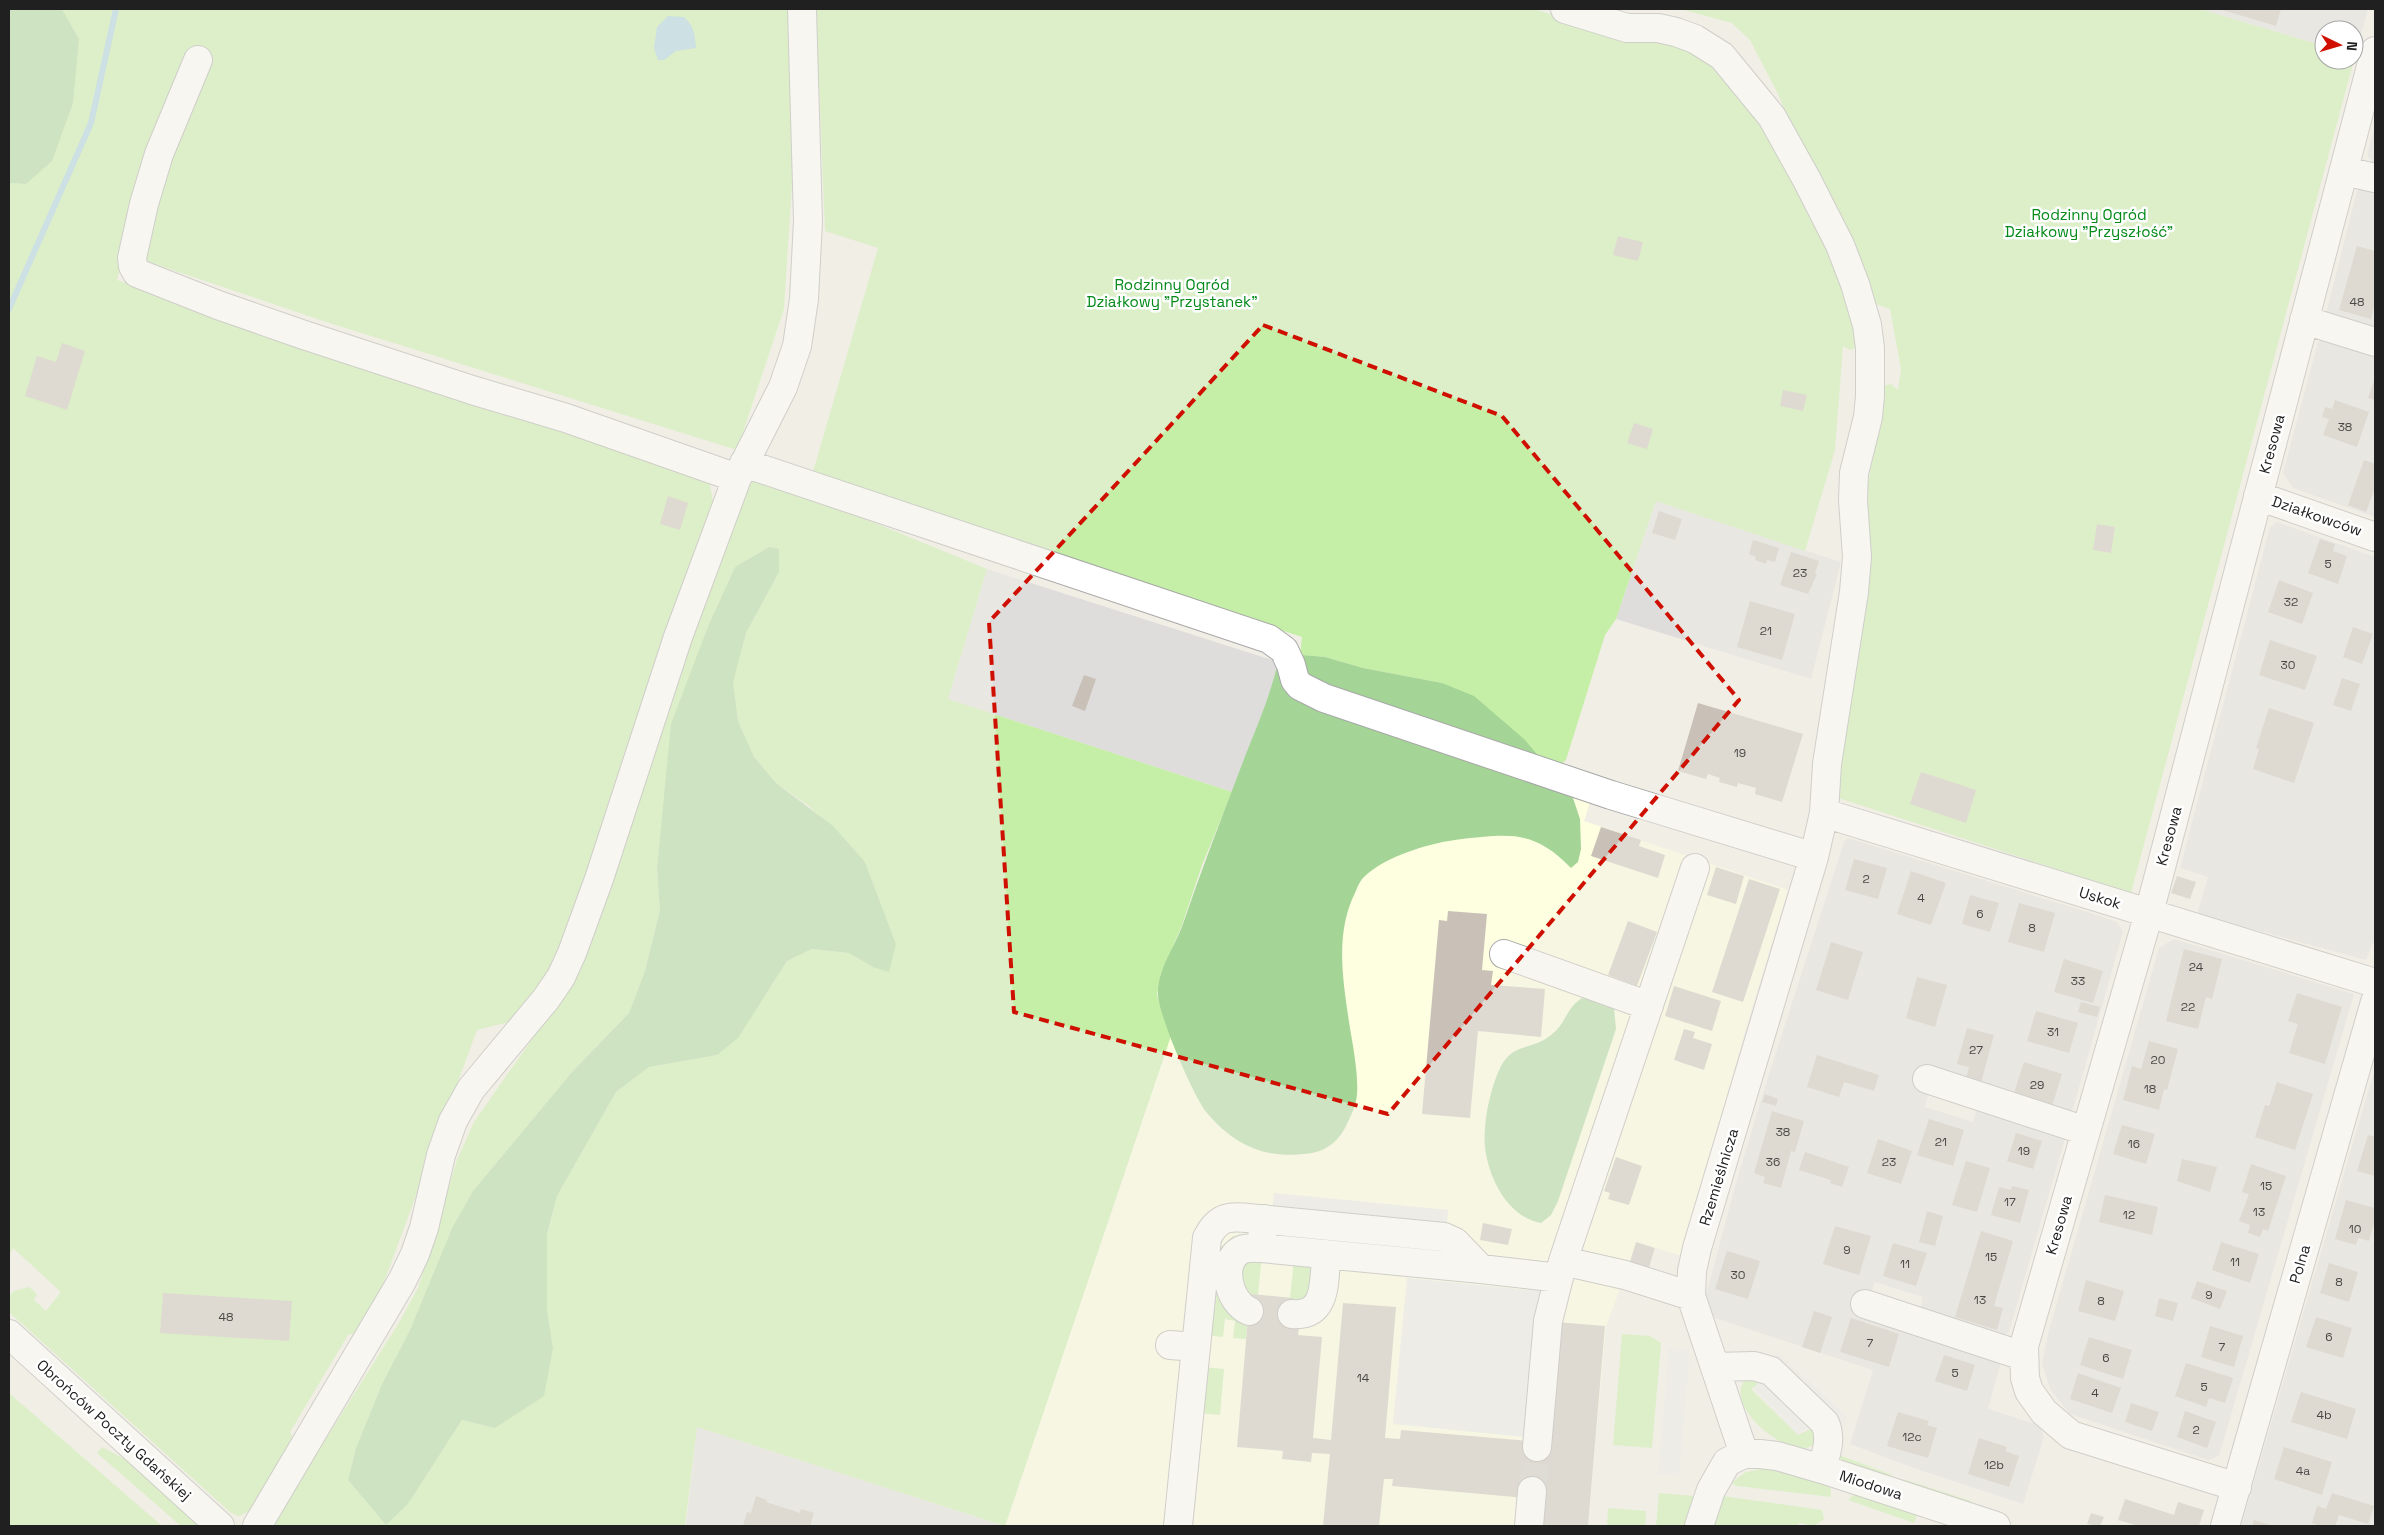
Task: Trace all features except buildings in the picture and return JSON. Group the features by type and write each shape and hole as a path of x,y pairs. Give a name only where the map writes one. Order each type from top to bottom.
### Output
{"street":[{"path":"256,1526 402,1281 415,1254 424,1228 441,1155 453,1121 471,1089 546,999 564,969 598,878 678,637 741,471 783,387 797,346 804,299 808,194 802,9"},
{"name":"Rzemieślnicza","path":"1566,9 1627,28 1657,19 1676,32 1696,40 1722,56 1748,85 1772,117 1840,245 1855,284 1867,325 1870,348 1868,417 1854,473 1853,500 1856,557 1854,592 1827,764 1824,813 1814,857 1697,1248 1692,1271 1691,1296 1744,1454"},
{"name":"Kresowa","path":"2237,1487 2071,1435 2052,1421 2036,1403 2025,1378 2023,1356 2024,1346 2149,913 2375,51"},
{"path":"198,60 159,154 144,204 132,258 133,266 137,272 218,306 472,390 741,471 1269,640 1284,650 1292,665 1295,680 1300,686 1324,698 1611,795 1814,857"},
{"path":"2344,171 2375,178"},
{"path":"2304,320 2375,342"},
{"name":"Działkowców","path":"2258,496 2375,537"},
{"name":"Uskok","path":"1824,813 2375,983"},
{"path":"1536,1447 1548,1321 1561,1269 1695,868"},
{"path":"1504,954 1649,1006"},
{"name":"Polna","path":"2225,1526 2375,1002"},
{"path":"1927,1079 2086,1131"},
{"path":"1178,1526 1183,1346 1207,1238 1213,1226 1223,1219 1234,1217 1444,1237 1455,1242 1482,1269"},
{"path":"1261,1248 1264,1220"},
{"path":"1249,1310 1238,1304 1230,1291 1230,1267 1235,1255 1240,1250 1246,1248 1482,1269 1561,1269 1625,1275 1691,1296"},
{"path":"1292,1314 1308,1313 1318,1305 1323,1289 1326,1254"},
{"path":"1865,1304 2023,1356"},
{"name":"Obrońców Poczty Gdańskiej","path":"9,1334 220,1526"},
{"path":"1716,1367 1754,1366 1771,1371 1825,1423 1829,1432 1829,1446 1822,1470"},
{"path":"1699,1526 1718,1474 1726,1462 1744,1454"},
{"name":"Miodowa","path":"1744,1454 1777,1456 1996,1526"},
{"path":"1529,1526 1532,1490"}],"highlighted area":[{"path":"1263,325 1502,416 1739,700 1388,1114 1014,1012 989,622"}],"shaded area":[{"path":"2200,9 2368,9 2364,23 2364,20 2314,20 2314,43"},
{"path":"2375,124 2375,166 2367,155"},
{"path":"2368,182 2375,184 2375,336 2326,314 2357,191"},
{"path":"2330,335 2375,352 2375,517 2293,488 2283,473 2318,342"},
{"path":"1656,501 1841,562 1811,679 1616,619"},
{"path":"2277,522 2375,557 2375,938 2366,960 2197,914 2208,877 2180,868 2270,527"},
{"path":"987,569 1278,662 1271,693 1232,792 948,699"},
{"path":"1286,695 1592,796 1584,821 1788,890 1750,1014 1682,1256 1656,1248 1648,1271 1629,1265 1606,1326 1588,1526 1005,1526"},
{"path":"1848,838 2097,915 2117,922 2123,932 2073,1109 2062,1117 1933,1075 1925,1107 1973,1122 1978,1106 2066,1135 2009,1332 1997,1339 1919,1314 1923,1297 1875,1282 1865,1313 1998,1355 2000,1366 1988,1409 2039,1425 2044,1437 2023,1504 1914,1468 1850,1444 1873,1370 1715,1318 1704,1303 1734,1190 1764,1090 1844,842"},
{"path":"2174,939 2354,994 2219,1456 2208,1460 2070,1414 2050,1389 2042,1363 2048,1334 2159,948"},
{"path":"2375,1069 2375,1526 2241,1526 2362,1112"},
{"path":"1274,1193 1448,1210 1445,1246 1270,1229"},
{"path":"1407,1278 1540,1291 1527,1437 1393,1424"},
{"path":"1669,1348 1690,1350 1679,1476 1658,1474"},
{"path":"1777,1351 1847,1417 1840,1434 1815,1423 1797,1434 1754,1389"},
{"path":"697,1427 1004,1526 686,1526"}],"green space":[{"path":"9,9 62,9 79,39 73,103 52,161 26,184 9,183"},
{"path":"62,9 789,9 795,136 784,309 737,450 323,321 140,259 143,180 117,280 709,479 715,513 555,966 517,1020 477,1030 366,1331 348,1335 290,1432 297,1446 286,1465 265,1496 248,1511 239,1516 231,1513 9,1312 9,1296 14,1291 29,1287 37,1294 34,1300 46,1311 61,1292 13,1248 9,1255 9,183 26,184 79,39"},
{"name":"Rodzinny Ogród Działkowy \"Przystanek\"","path":"816,9 1534,9 1634,40 1660,41 1699,54 1723,68 1764,120 1838,259 1863,345 1850,350 1843,346 1835,450 1805,551 1656,501 1616,619 1605,635 1566,760 1551,772 1442,683 1363,668 1325,657 1300,655 1302,637 812,475 878,248 825,231"},
{"name":"Rodzinny Ogród Działkowy \"Przyszłość\"","path":"1680,9 2200,9 2314,43 2314,70 2351,70 2131,893 1832,796 1866,498 1876,435 1879,387 1891,384 1898,390 1901,369 1890,309 1870,302 1778,94 1750,40 1732,23"},
{"path":"762,479 824,502 987,569 948,699 1232,792 1202,865 1181,928 1161,973 1157,995 1171,1036 1005,1526 697,1427 685,1526 271,1526 400,1321 418,1288 457,1160 474,1122 558,1002 636,794 747,482","holes":["769,547 779,572 746,633 732,682 738,721 754,757 776,783 809,806 865,862 896,944 873,967 849,953 812,949 787,961 767,993 717,1055 649,1067 616,1092 557,1196 547,1235 547,1310 553,1348 495,1428 462,1420 408,1504 386,1525 348,1480 356,1448 382,1384 410,1330 452,1228 473,1191 572,1072 629,1013 645,971 660,910 657,869 667,775 691,674 709,624 735,567"]},
{"path":"769,547 779,549 779,572 746,633 733,682 738,721 754,757 776,783 833,826 865,862 896,944 889,972 873,967 849,953 812,949 787,961 738,1038 717,1055 649,1067 616,1092 557,1196 547,1234 547,1310 553,1348 544,1396 495,1428 462,1420 408,1504 386,1525 348,1480 356,1448 382,1384 410,1330 452,1228 473,1191 572,1072 629,1013 645,971 660,910 657,869 671,724 709,624 735,567"},
{"path":"1290,654 1325,657 1363,668 1442,683 1474,696 1524,739 1572,795 1580,819 1581,849 1578,862 1571,868 1545,847 1521,837 1494,836 1462,839 1437,843 1410,851 1383,863 1363,878 1349,907 1345,922 1342,953 1344,984 1357,1073 1355,1105 1343,1131 1332,1144 1318,1152 1296,1155 1267,1152 1241,1142 1229,1135 1207,1113 1194,1091 1177,1054 1163,1018 1158,993 1164,966 1180,933 1260,719 1278,662"},
{"path":"1582,998 1606,1001 1614,1008 1616,1029 1558,1201 1551,1215 1541,1223 1528,1219 1516,1211 1506,1200 1491,1173 1485,1143 1488,1105 1495,1081 1506,1059 1517,1050 1544,1040 1556,1031 1573,1006"},
{"path":"1233,1236 1239,1237 1227,1250 1248,1318 1246,1339 1233,1338 1235,1321 1225,1319 1223,1337 1206,1335 1219,1249"},
{"path":"1262,1255 1258,1295 1249,1300 1246,1299 1237,1265"},
{"path":"1294,1260 1315,1264 1309,1298 1293,1304 1293,1298 1290,1298"},
{"path":"1622,1334 1650,1336 1661,1343 1652,1448 1613,1445"},
{"path":"1203,1367 1224,1369 1220,1415 1198,1413"},
{"path":"1747,1377 1766,1379 1751,1389 1798,1435 1815,1427 1817,1443 1805,1449 1786,1444 1758,1425 1744,1406 1741,1396 1741,1386"},
{"path":"9,1393 162,1526 9,1526"},
{"path":"102,1447 132,1463 205,1526 181,1526 97,1453"},
{"path":"1839,1455 1892,1475 1890,1479 1845,1464"},
{"path":"1767,1468 1778,1469 1827,1483 1831,1490 1831,1497 1737,1486 1731,1483 1746,1472"},
{"path":"1903,1479 1971,1501 1970,1504 1903,1482"},
{"path":"1659,1493 1695,1496 1684,1526 1656,1526"},
{"path":"1855,1494 1918,1513 1914,1523 1848,1500"},
{"path":"1722,1496 1822,1510 1824,1519 1814,1526 1800,1523 1796,1526 1712,1526"},
{"path":"1608,1508 1646,1511 1645,1526 1607,1526"}],"water":[{"path":"668,16 684,17 687,20 693,31 696,48 676,51 664,60 658,60 654,48 657,27"}],"waterway":[{"path":"9,309 91,123 116,9"}],"tunnel":[{"path":"1532,1491 1537,1447"}]}
